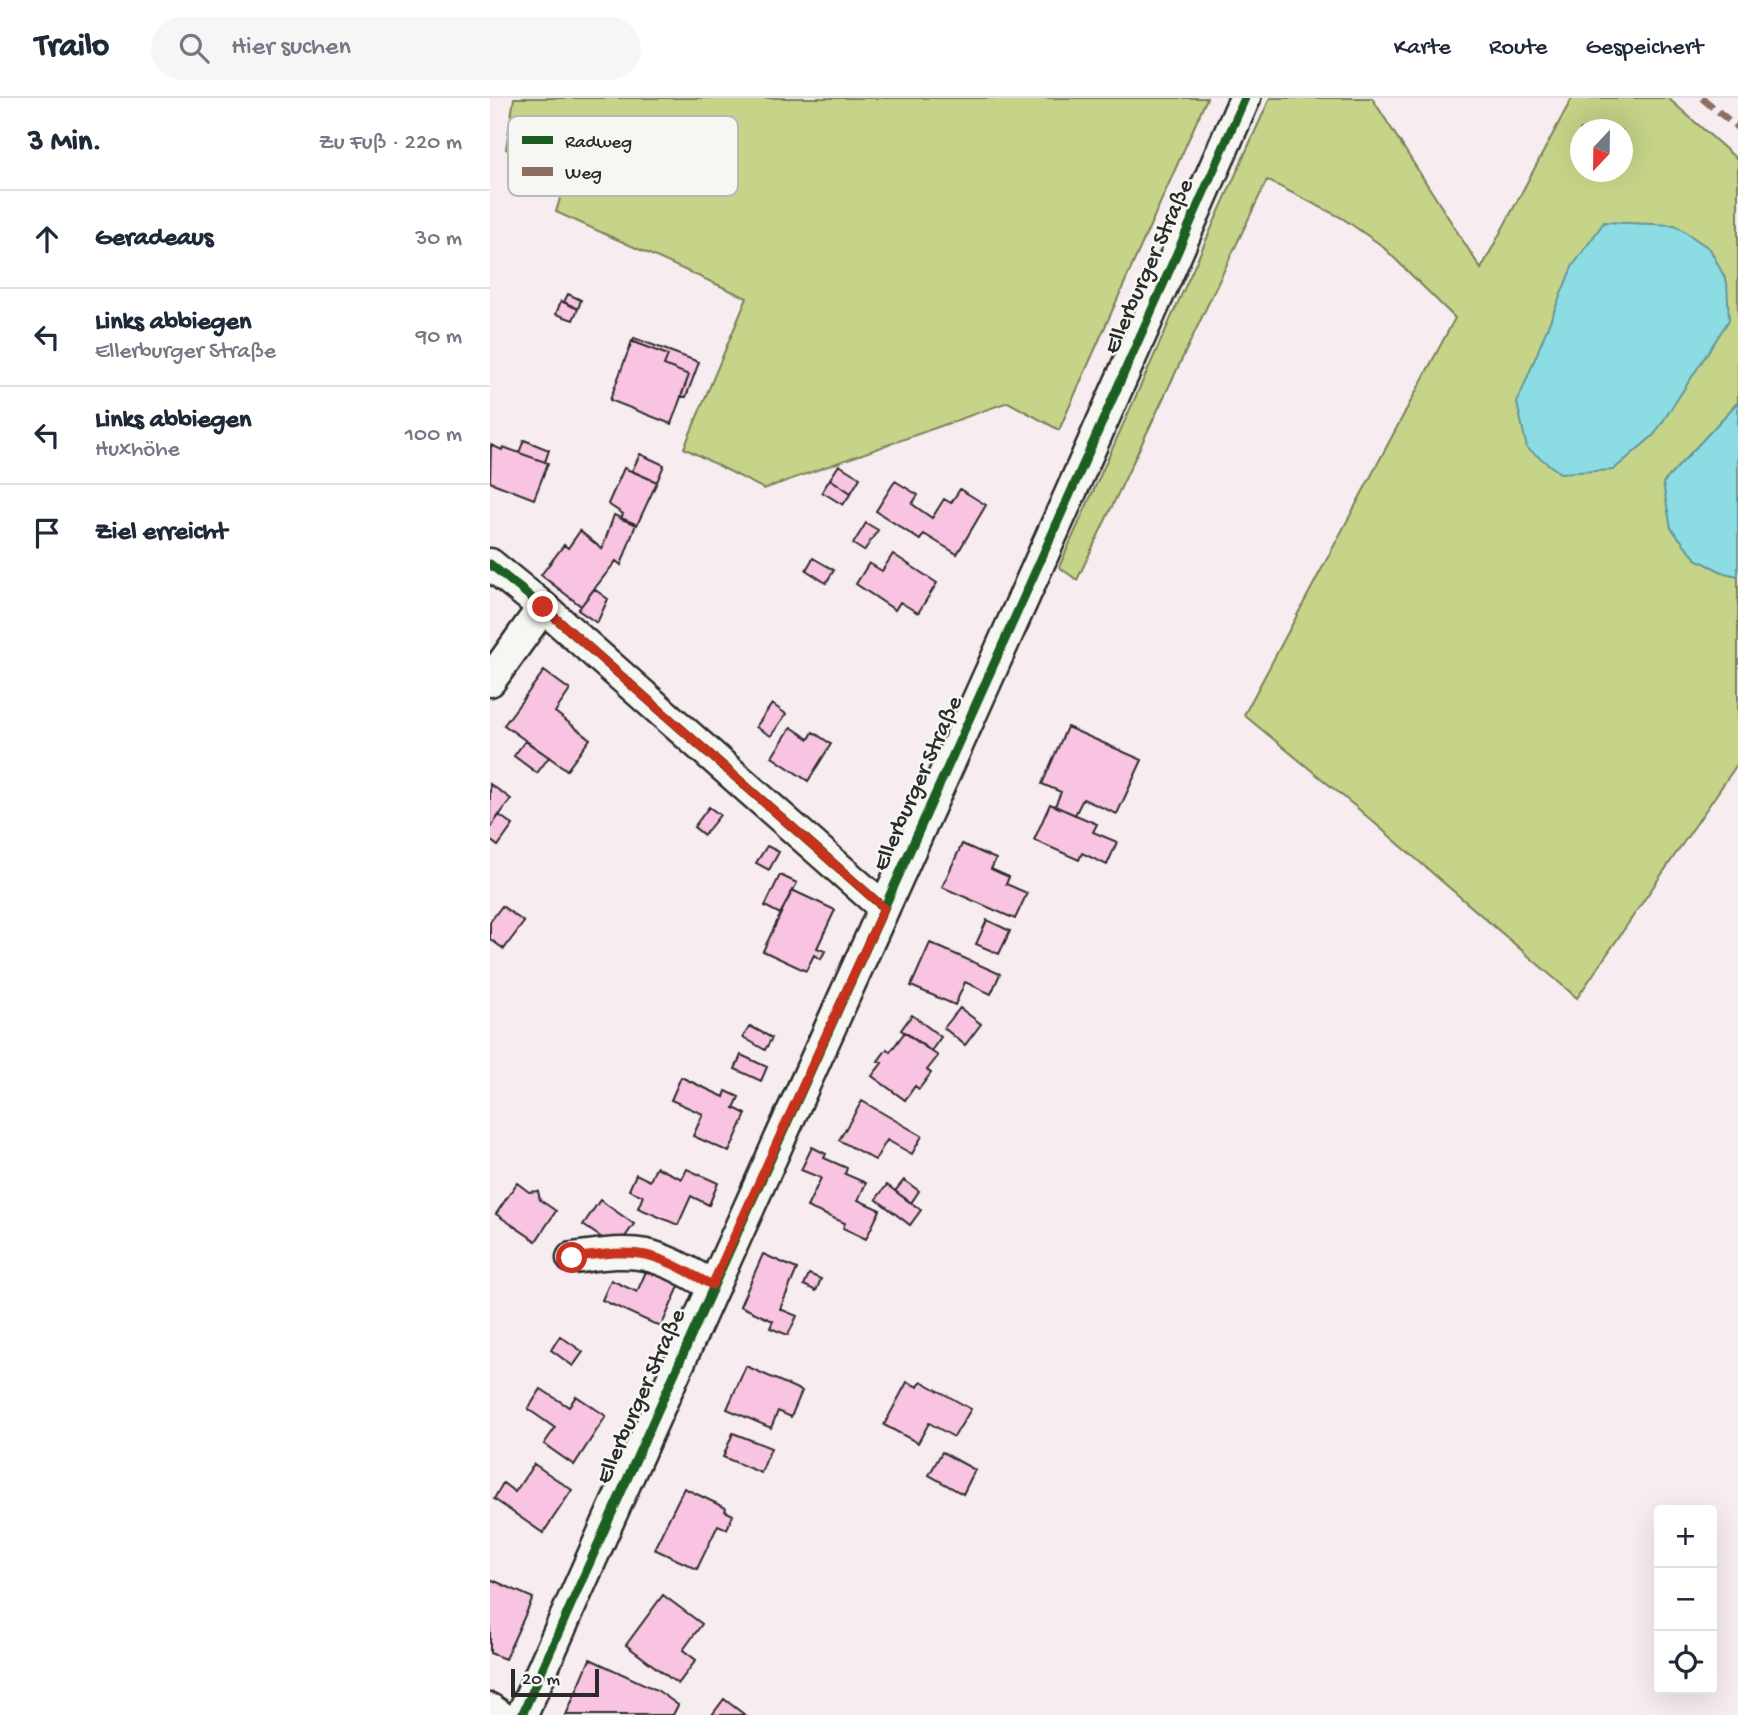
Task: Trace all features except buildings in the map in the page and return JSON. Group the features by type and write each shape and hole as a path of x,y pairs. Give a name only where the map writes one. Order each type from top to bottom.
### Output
{"street":[{"name":"Ellerburger Straße","path":"522,1715 712,1285 1096,440 1245,98"},
{"path":"490,564 543,607 884,908"},
{"path":"490,681 543,607"},
{"path":"572,1258 620,1253 646,1255 671,1264 712,1285"},
{"path":"490,1709 499,1715"}],"green space":[{"path":"514,98 1207,98 1059,430 1008,402 764,489 684,448 747,298 556,212 561,196 738,196 738,116 511,116"},
{"path":"1270,98 1372,98 1481,269 1572,98 1668,98 1738,160 1738,402 1663,483 1724,573 1738,576 1738,763 1577,998 1356,807 1244,715 1455,318 1381,245 1342,218 1267,180 1077,580 1059,567"}],"water":[{"path":"1604,222 1675,225 1710,249 1727,282 1729,320 1654,435 1613,470 1560,473 1527,448 1517,403 1572,267"},
{"path":"1738,402 1738,576 1724,573 1696,559 1671,528 1663,483"}],"marked path":[{"path":"1702,98 1738,128"}],"cycle path":[{"path":"522,1715 1245,98"},
{"path":"490,564 543,607 884,908"}],"route":[{"path":"543,607 884,908 712,1285 671,1264 646,1255 620,1253 572,1258"}]}
